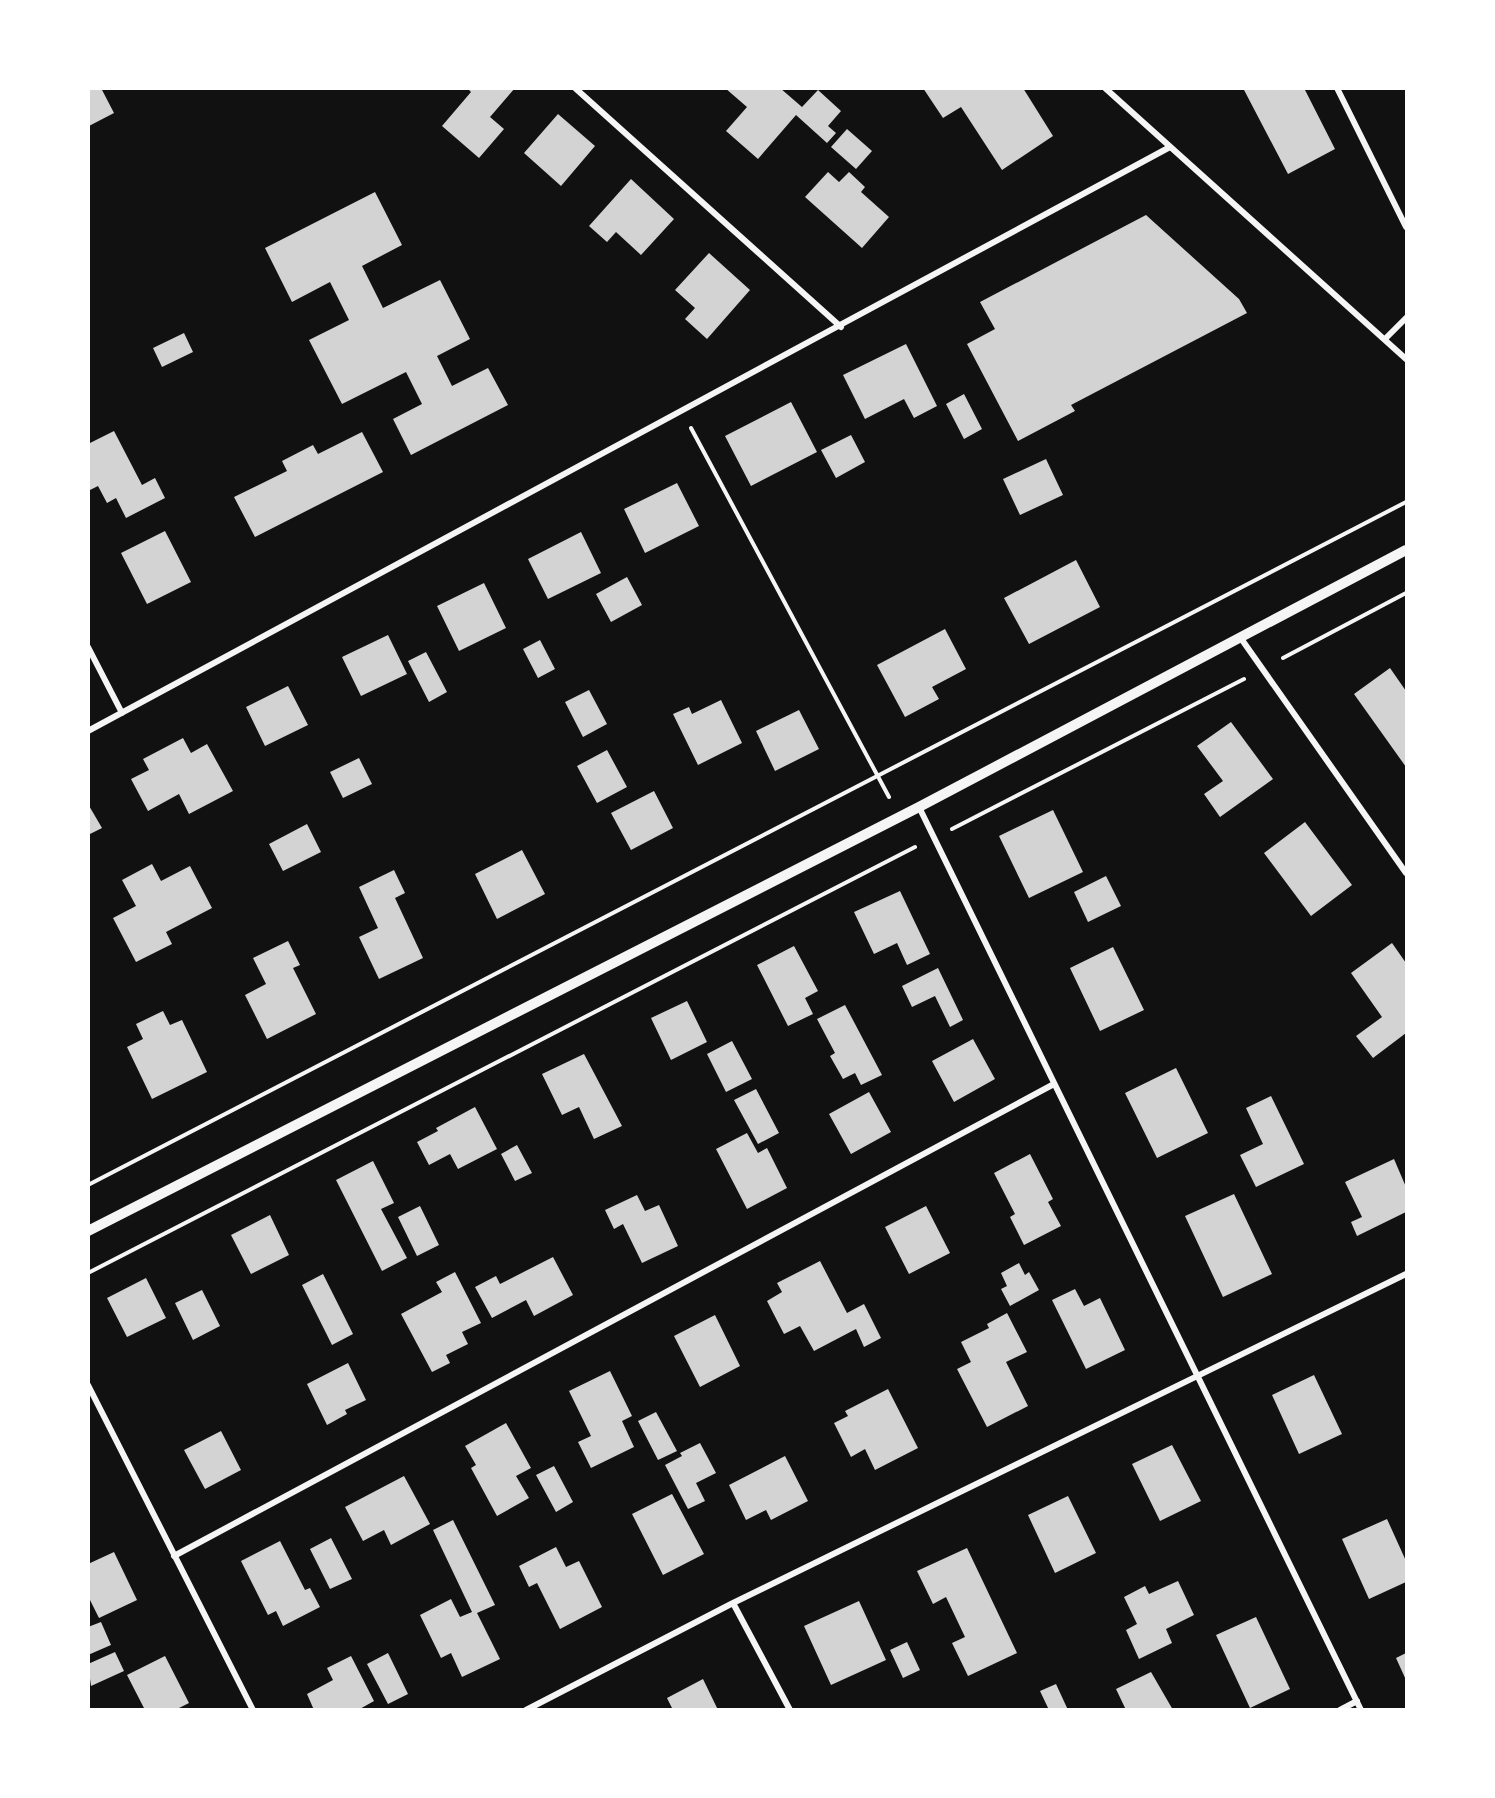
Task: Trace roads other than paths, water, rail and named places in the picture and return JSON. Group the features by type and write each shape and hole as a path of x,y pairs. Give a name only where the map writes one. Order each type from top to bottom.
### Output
{"street":[{"path":"575,88 841,327"},
{"path":"1105,88 1407,359"},
{"path":"1337,88 1407,227"},
{"path":"88,731 841,327 1170,147"},
{"path":"1385,339 1407,318"},
{"path":"88,1231 919,807 1407,550"},
{"path":"1240,637 1407,873"},
{"path":"88,647 122,713"},
{"path":"919,807 1361,1710"},
{"path":"174,1556 1054,1084"},
{"path":"526,1710 733,1603 1407,1274"},
{"path":"88,1385 253,1710"},
{"path":"733,1603 790,1710"},
{"path":"1340,1710 1357,1701"}]}
